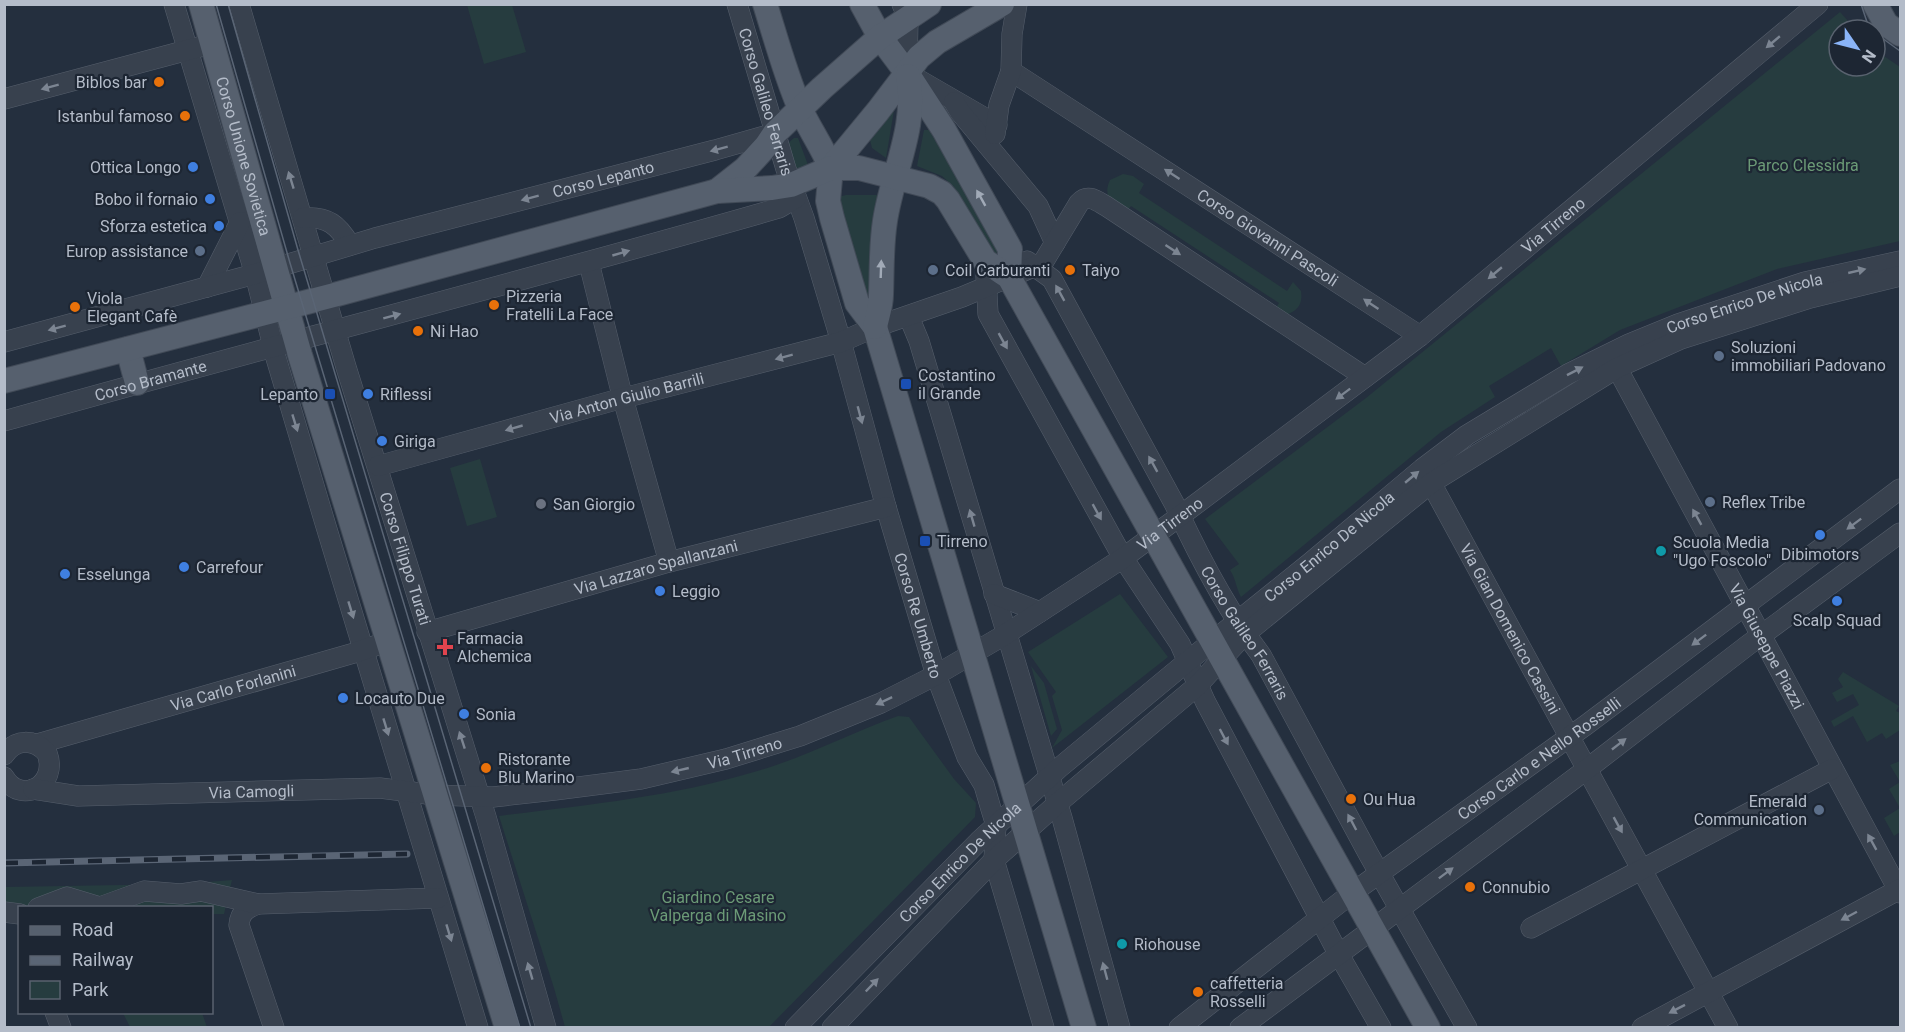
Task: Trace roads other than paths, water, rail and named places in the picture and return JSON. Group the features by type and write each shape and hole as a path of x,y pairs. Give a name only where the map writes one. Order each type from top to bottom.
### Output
{"main road":[{"name":"Corso Unione Sovietica","path":"201,4 213,42 276,309"},
{"name":"Corso Galileo Ferraris","path":"765,4 784,68 801,109 831,168"},
{"path":"862,4 880,37 907,73 944,130 1010,249 1009,277"},
{"path":"717,190 745,169 775,133 880,37 905,11 929,4"},
{"path":"4,381 326,297 717,190 772,188 793,192 831,168 919,57 936,42 1002,4"},
{"path":"1875,4 1886,24 1900,34"},
{"path":"874,327 881,297 880,274 885,220 910,117 911,93 907,73"},
{"path":"831,168 859,168 930,186 942,193 985,261 1009,277"},
{"path":"831,168 828,201 857,303 874,327 1084,1028"},
{"name":"Corso Galileo Ferraris","path":"1009,277 1428,1028"},
{"path":"276,309 297,340 507,1028"},
{"path":"128,349 137,383"}],"street":[{"name":"Corso Unione Sovietica","path":"174,4 240,222 265,270"},
{"path":"240,4 326,297"},
{"name":"Corso Galileo Ferraris","path":"737,4 793,192"},
{"path":"993,151 999,105 1011,70 1012,34 1017,4"},
{"name":"Via Tirreno","path":"405,791 435,795 493,797 642,779 726,759 800,736 881,703 972,655 1123,558 1420,336 1818,4"},
{"path":"905,11 907,73 997,125"},
{"path":"4,99 213,42"},
{"name":"Corso Giovanni Pascoli","path":"1011,70 1420,336"},
{"path":"954,102 1038,206 1055,243"},
{"name":"Corso Lepanto","path":"265,270 350,245 775,133"},
{"path":"297,340 589,263 779,208 793,192"},
{"name":"Corso Re Umberto","path":"793,192 840,342 936,675 966,757 984,785 996,825 994,860 1044,1028"},
{"path":"1035,267 1044,261 1083,199 1093,198 1365,378"},
{"path":"303,218 326,220 337,227 350,245"},
{"name":"Corso Unione Sovietica","path":"207,287 240,222"},
{"name":"Corso Galileo Ferraris","path":"1010,249 1052,279 1180,516 1190,539 1241,628 1261,655 1467,1028"},
{"path":"985,261 988,314 1123,558 1180,644 1198,685 1338,953 1381,1028"},
{"name":"Corso Enrico De Nicola","path":"832,1028 994,860 1198,685 1217,650 1422,469 1467,435 1568,374 1629,344 1805,282 1900,261"},
{"path":"589,263 623,399 669,562"},
{"name":"Via Anton Giulio Barrili","path":"378,466 840,342 1035,267"},
{"path":"4,342 265,270"},
{"name":"Corso Enrico De Nicola","path":"1241,628 1431,483 1617,368 1681,339 1743,318 1810,298 1900,276"},
{"name":"Corso Filippo Turati","path":"326,297 479,796 546,1028"},
{"path":"276,309 273,346 478,1028"},
{"path":"909,316 920,341 1058,803 1120,1028"},
{"name":"Corso Bramante","path":"4,421 297,340"},
{"name":"Via Giuseppe Piazzi","path":"1617,368 1832,769 1900,890"},
{"name":"Via Gian Domenico Cassini","path":"1431,483 1728,1028"},
{"name":"Corso Carlo e Nello Rosselli","path":"1179,1028 1353,893 1570,737 1900,489"},
{"name":"Via Lazzaro Spallanzani","path":"427,632 669,562 886,507"},
{"path":"1240,1028 1587,769 1761,635 1900,533"},
{"path":"994,594 1040,612"},
{"name":"Via Carlo Forlanini","path":"5,753 18,743 26,741 37,744 76,734 363,651 389,641"},
{"name":"Corso Enrico De Nicola","path":"795,1028 1018,804 1188,661 1217,650"},
{"path":"33,789 43,784 51,766 76,734"},
{"name":"Via Camogli","path":"37,744 47,753 51,766 72,783 98,794"},
{"path":"1531,928 1832,769"},
{"name":"Via Camogli","path":"5,780 20,790 33,789 78,796 380,788 405,791"},
{"path":"1642,1028 1900,890"},
{"path":"103,906 144,891 181,894 201,891 258,904 438,897"},
{"path":"43,906 67,897 97,906"},
{"path":"258,904 243,912 239,925 274,1028"}],"tram line":[{"path":"216,4 290,263 520,1028"},
{"path":"228,4 298,250 531,1028"},
{"path":"1861,4 1866,18"},
{"path":"1887,42 1900,51"}],"railway":[{"path":"4,863 407,854"}],"place":[{"name":"Biblos bar","path":"159,82"},
{"name":"Istanbul famoso","path":"185,116"},
{"name":"Ottica Longo","path":"193,167"},
{"name":"Bobo il fornaio","path":"210,199"},
{"name":"Sforza estetica","path":"219,226"},
{"name":"Europ assistance","path":"200,251"},
{"name":"Coil Carburanti","path":"933,270"},
{"name":"Taiyo","path":"1070,270"},
{"name":"Pizzeria Fratelli La Face","path":"494,305"},
{"name":"Viola Elegant Cafè","path":"75,307"},
{"name":"Ni Hao","path":"418,331"},
{"name":"Soluzioni immobiliari Padovano","path":"1719,356"},
{"name":"Costantino il Grande","path":"906,384"},
{"name":"Lepanto","path":"330,394"},
{"name":"Riflessi","path":"368,394"},
{"name":"Giriga","path":"382,441"},
{"name":"Reflex Tribe","path":"1710,502"},
{"name":"San Giorgio","path":"541,504"},
{"name":"Dibimotors","path":"1820,535"},
{"name":"Tirreno","path":"925,541"},
{"name":"Scuola Media \"Ugo Foscolo\"","path":"1661,551"},
{"name":"Carrefour","path":"184,567"},
{"name":"Esselunga","path":"65,574"},
{"name":"Leggio","path":"660,591"},
{"name":"Scalp Squad","path":"1837,601"},
{"name":"Farmacia Alchemica","path":"445,647"},
{"name":"Locauto Due","path":"343,698"},
{"name":"Sonia","path":"464,714"},
{"name":"Ristorante Blu Marino","path":"486,768"},
{"name":"Ou Hua","path":"1351,799"},
{"name":"Emerald Communication","path":"1819,810"},
{"name":"Connubio","path":"1470,887"},
{"name":"Riohouse","path":"1122,944"},
{"name":"caffetteria Rosselli","path":"1198,992"}],"park label":[{"name":"Parco Clessidra","path":"1803,165"},
{"name":"Giardino Cesare Valperga di Masino","path":"718,906"}]}
